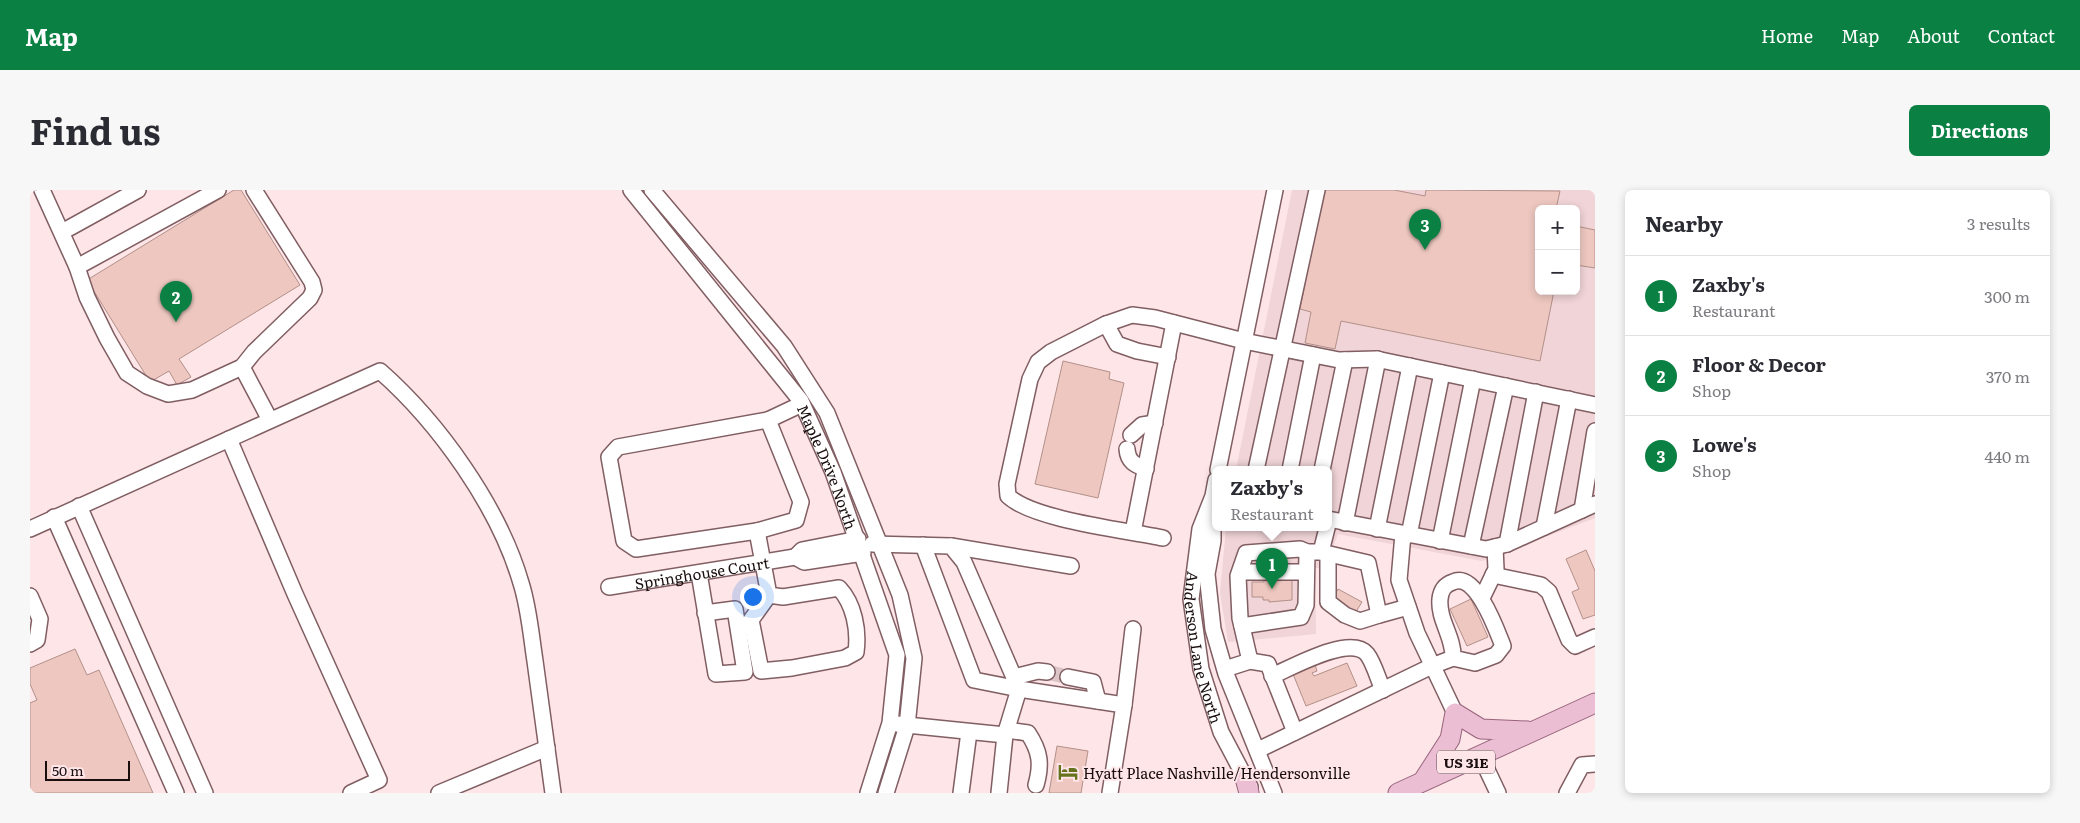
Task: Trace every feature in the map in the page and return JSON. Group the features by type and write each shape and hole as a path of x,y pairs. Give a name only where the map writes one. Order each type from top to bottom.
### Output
{"main road":[{"name":"US 31E","path":"1398,793 1595,703"},
{"path":"1423,781 1450,739 1454,713 1481,729 1534,731"}],"street":[{"path":"42,190 77,267 87,298 106,338 127,373 147,386 168,394 192,390 242,367 254,352 310,298 314,290 312,282 254,190"},
{"path":"62,232 138,190"},
{"path":"77,267 218,190"},
{"name":"Maple Drive North","path":"631,190 801,403 833,472 897,655 890,723 868,793"},
{"name":"Maple Drive North","path":"652,190 726,280 784,346 816,394 826,413 900,595 914,658 907,726 886,793"},
{"path":"1219,466 1275,190"},
{"path":"1257,466 1317,190"},
{"path":"714,292 726,280"},
{"path":"1163,538 1051,516 1018,505 1008,496 1007,484 1030,379 1038,362 1051,352 1106,324 1132,315 1313,355 1345,360 1378,359 1595,405"},
{"path":"1133,532 1174,323"},
{"path":"1106,324 1117,344 1137,351 1168,357"},
{"path":"1291,466 1313,355"},
{"path":"1345,523 1378,359"},
{"path":"1323,466 1345,360"},
{"path":"1377,529 1410,366"},
{"path":"242,367 270,420"},
{"path":"30,528 380,371 402,391 465,468 491,510 508,547 522,583 528,614 553,793"},
{"path":"1442,373 1406,535 1399,580 1432,666 1454,713"},
{"path":"1440,541 1473,379"},
{"path":"1471,546 1506,386"},
{"path":"1482,598 1496,569 1536,392"},
{"path":"768,420 801,502 796,520 757,530 636,548 624,541 609,457 618,447 768,420 816,394"},
{"path":"1544,527 1568,399"},
{"path":"1146,469 1134,464 1128,457 1129,442 1142,425 1155,423"},
{"path":"1332,521 1486,549 1501,546 1588,507 1595,431"},
{"path":"229,439 295,594 383,786 351,793"},
{"name":"Anderson Lane North","path":"1212,502 1200,530 1191,599 1201,669 1222,732 1249,788"},
{"path":"79,506 205,793"},
{"path":"54,518 176,793"},
{"path":"757,530 769,595 751,620 761,671 792,668 845,658 856,652 858,638 849,598 839,588 783,597 769,595"},
{"name":"Anderson Lane North","path":"1213,531 1207,574 1213,629 1225,670 1246,727 1258,750 1274,793"},
{"path":"1242,626 1301,617 1306,605 1305,572 1319,553 1325,531"},
{"name":"Springhouse Court","path":"609,587 795,557 802,550 860,546 879,542 951,546 1071,566"},
{"path":"923,545 974,680 1016,683 1124,705"},
{"path":"951,546 964,562 1016,683 1006,733 999,793"},
{"path":"1250,661 1240,618 1240,572 1246,553 1300,549 1368,563 1379,614"},
{"path":"1319,553 1328,602 1344,614 1360,621 1408,607"},
{"path":"1240,572 1305,572"},
{"path":"698,573 706,613"},
{"path":"1493,575 1541,585 1549,592 1569,640 1575,646 1595,637"},
{"path":"1258,750 1432,666 1453,658 1475,664 1496,655 1503,646 1482,598 1462,582 1456,580 1441,591 1440,602 1442,617 1454,646 1453,658"},
{"path":"30,596 40,619 38,640 30,644"},
{"path":"1110,793 1124,705 1132,629"},
{"path":"1272,676 1333,649 1360,649 1367,654 1382,690"},
{"path":"1225,670 1250,661 1268,664 1295,732"},
{"path":"1016,683 1038,671 1047,672"},
{"path":"1068,676 1093,682 1098,701"},
{"path":"890,723 969,732 1028,733 1038,748 1039,773 1036,785"},
{"path":"961,793 969,732"},
{"path":"439,793 547,748"},
{"path":"1480,755 1498,793"},
{"path":"1566,793 1582,765 1595,764"}],"shaded area":[{"path":"1292,190 1595,190 1595,518 1482,561 1338,534 1325,568 1315,568 1316,634 1228,642 1220,593 1226,531 1332,531 1332,466 1237,466"}],"building":[{"path":"234,190 241,190 300,285 179,359 191,377 177,385 169,371 150,382 87,280"},
{"path":"1324,190 1394,190 1425,196 1426,190 1560,191 1557,205 1535,205 1535,295 1553,295 1540,361 1341,321 1335,349 1305,343 1311,312 1300,309"},
{"path":"1580,227 1595,230 1595,268 1580,266"},
{"path":"1063,361 1110,372 1109,379 1124,383 1098,498 1035,484"},
{"path":"1586,550 1595,571 1595,615 1583,619 1572,592 1579,589 1566,559"},
{"path":"1292,575 1292,600 1269,602 1269,600 1263,600 1263,597 1252,597 1252,582 1264,582 1264,577"},
{"path":"1338,589 1362,602 1354,615 1331,602"},
{"path":"1471,599 1488,637 1467,646 1450,609"},
{"path":"75,649 87,675 99,670 153,793 30,793 30,703 37,700 30,684 30,668"},
{"path":"1347,663 1357,686 1306,706 1293,674 1315,665 1317,671 1312,673 1314,676"},
{"name":"Hyatt Place Nashville/Hendersonville","path":"1057,746 1088,751 1081,793 1049,793"}],"tunnel":[{"path":"1047,672 1068,677"}],"place":[{"name":"Lowe's","path":"1425,250"},
{"name":"Floor & Decor","path":"176,322"},
{"name":"Zaxby's","path":"1272,589"},
{"name":"Hyatt Place Nashville/Hendersonville","path":"1068,772"}]}
